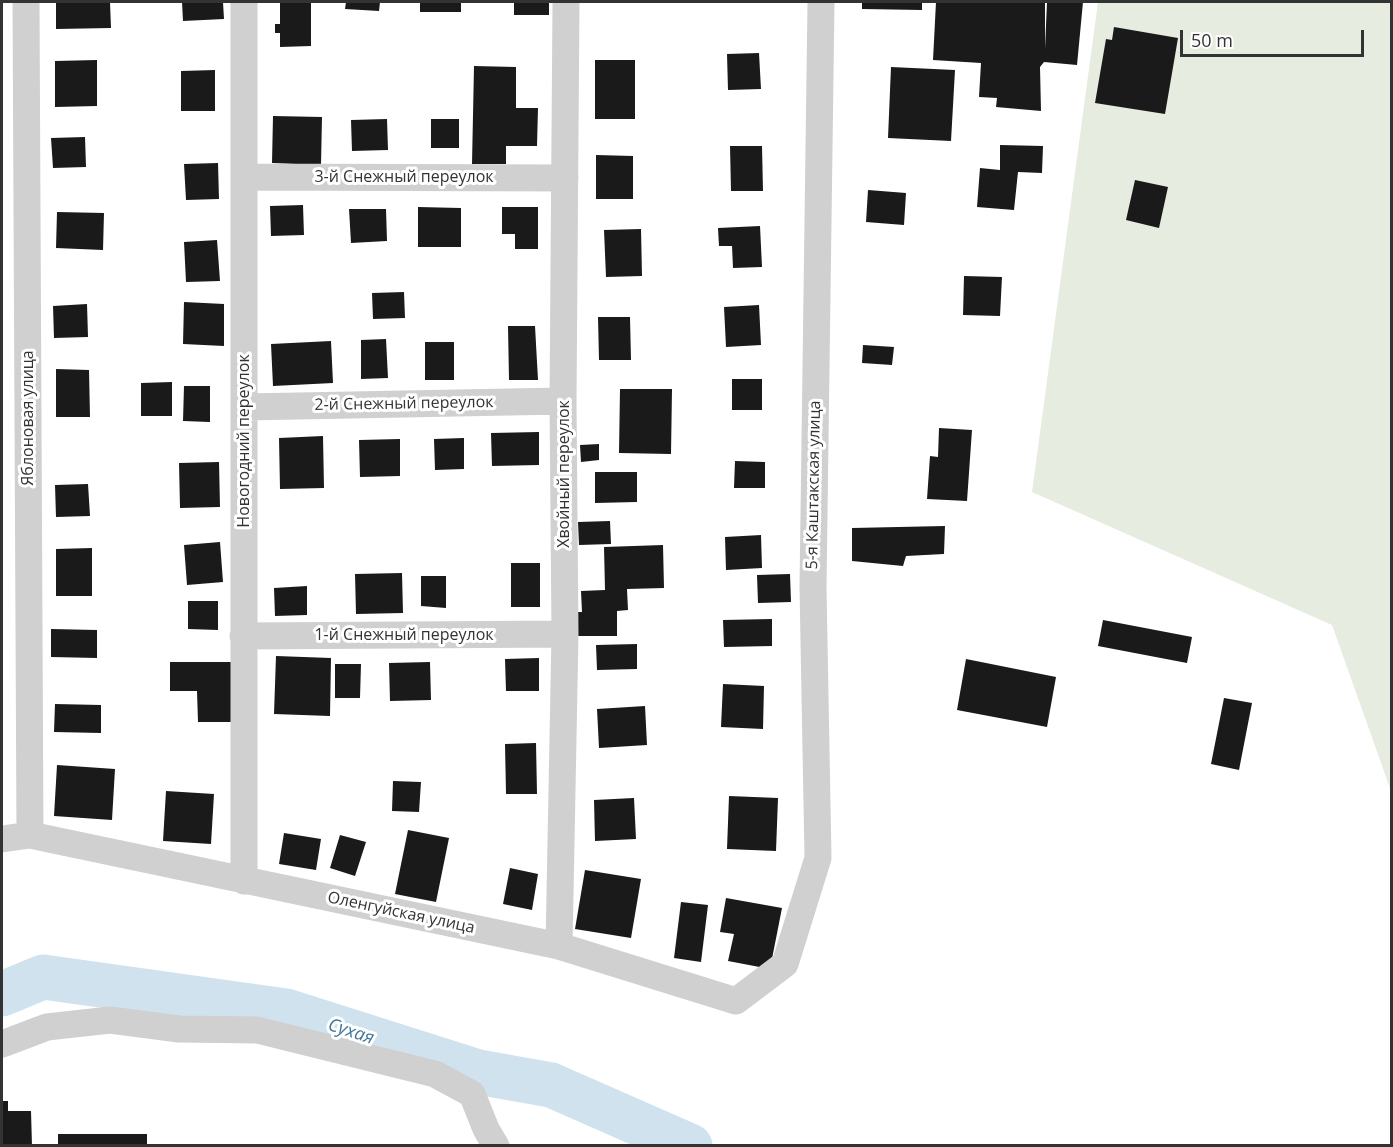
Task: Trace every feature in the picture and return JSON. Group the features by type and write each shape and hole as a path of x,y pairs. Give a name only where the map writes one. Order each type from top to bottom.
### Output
{"street":[{"name":"Яблоновая улица","path":"26,2 30,835"},
{"name":"Новогодний переулок","path":"244,2 244,881"},
{"name":"Хвойный переулок","path":"559,946 565,634 563,401 566,2"},
{"name":"5-я Каштакская улица","path":"785,964 818,858 813,587 821,2"},
{"name":"3-й Снежный переулок","path":"244,177 565,178"},
{"name":"2-й Снежный переулок","path":"245,407 563,401"},
{"name":"1-й Снежный переулок","path":"243,636 565,634"},
{"name":"Оленгуйская улица","path":"2,839 30,835 559,946 736,1001 785,964"},
{"path":"2,1044 47,1027 110,1020 179,1029 257,1030 435,1074 472,1094 486,1129 496,1146"}],"shaded area":[{"path":"1098,2 1391,2 1391,791 1332,625 1032,492"}],"building":[{"path":"56,2 110,2 111,28 56,29"},
{"path":"182,2 223,2 224,19 183,21"},
{"path":"280,2 311,2 311,46 280,47 280,33 275,33 275,24 280,24"},
{"path":"346,2 380,2 379,11 345,9"},
{"path":"420,2 461,2 461,12 420,12"},
{"path":"514,2 549,2 549,15 514,15"},
{"path":"862,2 922,2 922,10 862,9"},
{"path":"936,2 1045,2 1045,49 1047,2 1083,2 1077,65 1044,62 1040,67 1041,111 996,107 997,98 979,97 981,63 933,60"},
{"path":"1114,27 1178,38 1165,114 1095,103 1106,39 1112,40"},
{"path":"759,53 761,89 728,90 727,54"},
{"path":"97,60 97,106 55,107 55,61"},
{"path":"595,60 635,60 635,119 595,119"},
{"path":"474,66 516,67 516,108 538,108 537,146 506,146 506,164 472,164"},
{"path":"891,67 955,70 951,141 888,138"},
{"path":"215,70 215,111 181,111 181,71"},
{"path":"273,116 322,117 321,165 272,163"},
{"path":"387,119 388,150 352,151 351,120"},
{"path":"431,119 459,119 459,148 431,148"},
{"path":"85,137 86,167 53,168 51,138"},
{"path":"1000,145 1043,146 1042,173 1018,172 1014,210 977,207 980,168 1000,170"},
{"path":"730,146 762,146 763,191 731,191"},
{"path":"596,155 633,156 633,199 596,199"},
{"path":"218,163 219,199 186,200 184,164"},
{"path":"1135,180 1168,187 1159,228 1126,220"},
{"path":"868,190 906,193 904,225 866,222"},
{"path":"303,205 304,235 271,236 270,206"},
{"path":"418,207 461,208 461,247 418,247"},
{"path":"502,207 538,207 538,249 515,249 515,234 502,234"},
{"path":"349,209 386,209 387,241 351,243"},
{"path":"57,212 104,213 103,250 56,248"},
{"path":"760,226 762,267 733,268 732,246 719,246 718,228"},
{"path":"641,229 642,276 606,277 604,230"},
{"path":"217,240 220,281 186,282 184,242"},
{"path":"964,276 1002,277 1000,316 963,315"},
{"path":"404,292 405,318 373,319 372,293"},
{"path":"184,302 224,304 224,346 183,344"},
{"path":"87,304 88,337 54,338 53,306"},
{"path":"759,305 761,345 726,347 724,307"},
{"path":"598,317 630,317 631,360 599,360"},
{"path":"508,326 535,326 538,380 509,380"},
{"path":"386,339 388,378 361,379 361,340"},
{"path":"331,341 333,383 273,386 271,344"},
{"path":"425,342 454,342 454,380 425,380"},
{"path":"863,345 894,347 892,365 862,363"},
{"path":"56,369 89,370 90,417 56,417"},
{"path":"732,379 762,379 762,410 732,410"},
{"path":"172,382 172,416 141,416 141,383"},
{"path":"184,386 210,386 210,422 183,421"},
{"path":"620,389 672,389 671,454 619,453"},
{"path":"939,428 972,430 967,501 927,499 930,456 938,457"},
{"path":"539,432 539,465 492,466 491,433"},
{"path":"323,436 324,488 280,489 279,438"},
{"path":"464,438 464,469 435,470 434,439"},
{"path":"400,439 400,476 360,477 359,440"},
{"path":"599,444 599,460 581,462 580,445"},
{"path":"735,461 765,462 765,488 734,488"},
{"path":"219,462 220,507 180,508 179,463"},
{"path":"595,472 637,472 637,502 595,503"},
{"path":"88,484 90,516 56,517 55,485"},
{"path":"610,521 611,544 579,545 578,522"},
{"path":"945,526 944,554 906,556 903,566 852,561 852,528"},
{"path":"761,535 762,568 726,570 725,537"},
{"path":"220,542 223,582 187,585 184,545"},
{"path":"663,545 664,588 627,589 628,610 617,611 617,636 576,636 576,612 582,612 581,591 605,590 604,547"},
{"path":"92,548 92,596 56,596 56,549"},
{"path":"511,563 540,563 540,607 511,607"},
{"path":"402,573 403,613 356,614 355,574"},
{"path":"790,574 791,602 758,603 757,575"},
{"path":"421,576 446,576 446,608 421,606"},
{"path":"307,586 307,615 275,616 274,588"},
{"path":"188,601 218,601 218,630 188,629"},
{"path":"772,619 772,646 724,647 723,620"},
{"path":"1103,620 1192,637 1187,663 1098,646"},
{"path":"51,629 97,630 97,658 51,657"},
{"path":"637,644 637,669 597,670 596,645"},
{"path":"276,656 331,658 330,716 274,714"},
{"path":"539,658 539,691 506,691 505,659"},
{"path":"966,659 1056,677 1047,727 957,710"},
{"path":"170,662 234,662 234,722 198,722 197,691 170,691"},
{"path":"430,662 431,700 390,701 389,663"},
{"path":"335,664 361,664 360,698 335,698"},
{"path":"723,684 764,686 763,729 721,727"},
{"path":"1224,698 1252,703 1239,770 1211,764"},
{"path":"55,704 101,705 101,733 54,732"},
{"path":"645,706 647,745 599,748 597,709"},
{"path":"536,743 537,794 506,794 505,744"},
{"path":"57,765 115,769 112,820 54,816"},
{"path":"393,781 421,782 419,812 392,811"},
{"path":"166,791 214,794 211,844 163,841"},
{"path":"729,796 778,798 776,851 727,849"},
{"path":"634,798 636,839 595,841 594,800"},
{"path":"408,830 449,838 436,902 395,894"},
{"path":"284,833 321,839 316,870 279,864"},
{"path":"340,835 366,842 355,876 330,868"},
{"path":"510,868 538,874 532,910 503,904"},
{"path":"585,870 641,879 631,938 575,929"},
{"path":"726,898 782,908 770,969 728,961 734,934 720,932"},
{"path":"681,902 708,905 701,962 674,958"},
{"path":"2,1101 8,1101 8,1111 31,1111 32,1146 2,1146"},
{"path":"58,1134 147,1134 147,1146 58,1146"}],"waterway":[{"name":"Сухая","path":"2,994 43,977 286,1011 478,1072 551,1085 690,1146"}]}
